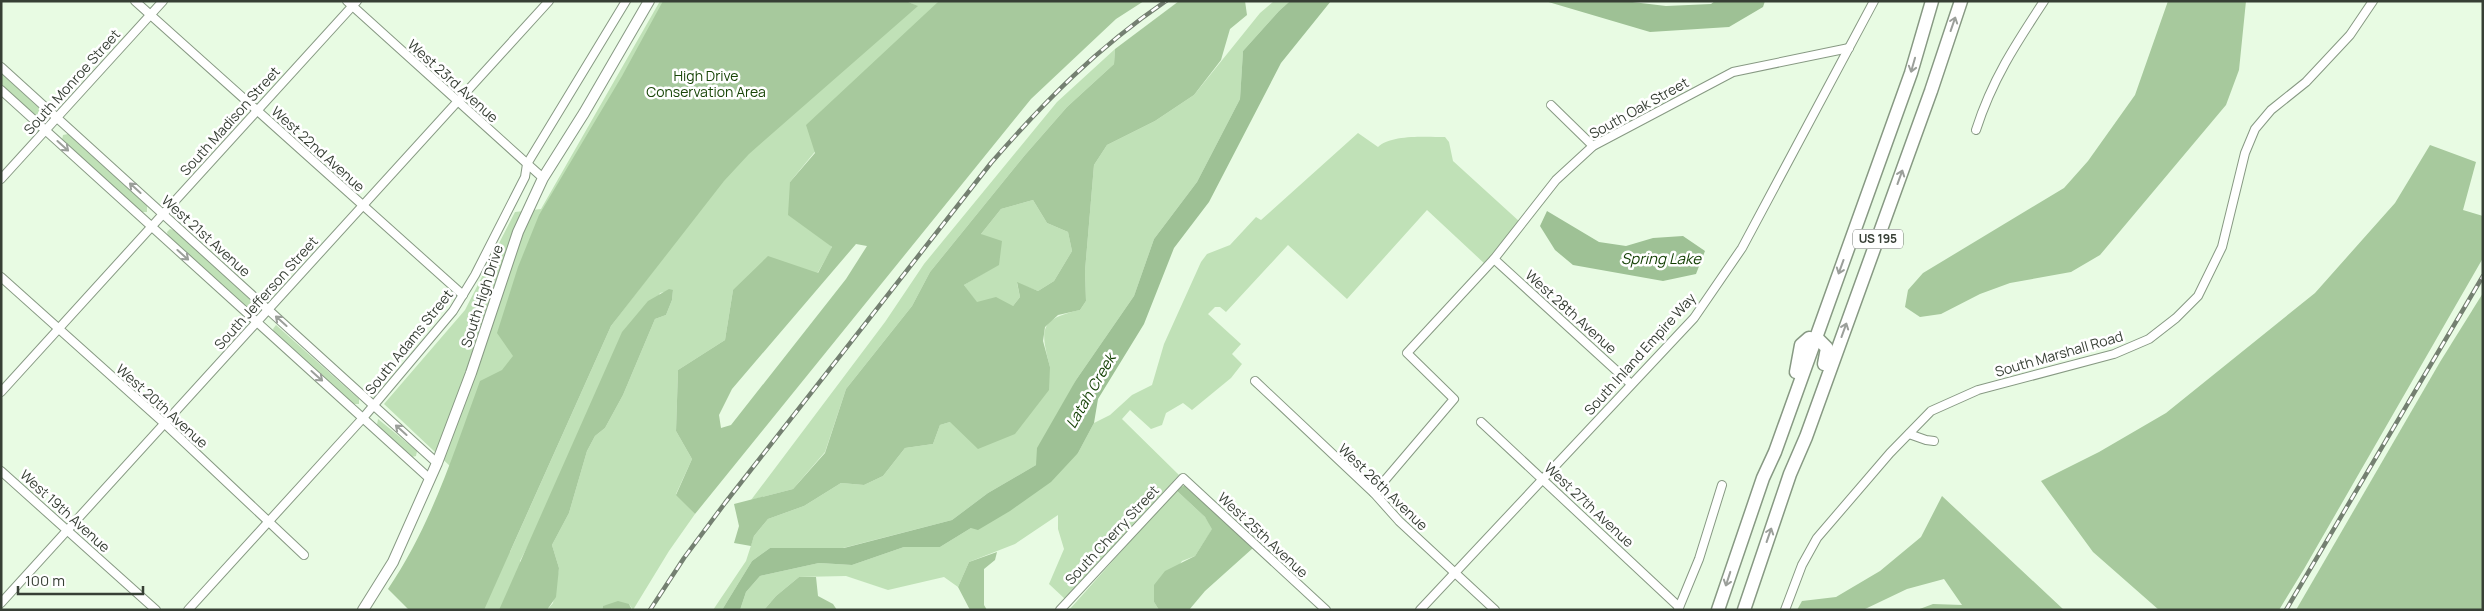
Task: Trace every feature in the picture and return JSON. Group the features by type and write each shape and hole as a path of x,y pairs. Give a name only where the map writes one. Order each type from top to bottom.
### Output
{"highway":[{"name":"US 195","path":"1815,338 1910,73 1932,1"},
{"name":"US 195","path":"1744,610 1790,474 1806,437 1884,222 1961,1"},
{"path":"1718,610 1764,478 1769,449 1794,379 1801,345 1805,340 1815,338 1822,342 1828,353 1800,434 1790,474"}],"main road":[{"name":"South High Drive","path":"363,610 393,562 437,463 471,373 518,232 543,178 584,113 649,1"}],"street":[{"name":"West 22nd Avenue","path":"135,1 463,295"},
{"name":"South Monroe Street","path":"1,179 162,1"},
{"name":"South Jefferson Street","path":"1,603 549,1"},
{"name":"South Adams Street","path":"188,610 363,418 437,331 463,295 525,177 527,164 626,1"},
{"name":"South Inland Empire Way","path":"1420,610 1694,318 1742,248 1874,1"},
{"path":"1976,130 1986,97 2007,56 2044,1"},
{"name":"South Marshall Road","path":"1785,610 1802,565 1816,538 1890,453 1931,411 1971,394 2071,364 2114,354 2149,339 2176,318 2198,296 2222,247 2245,153 2255,129 2271,110 2306,82 2350,35 2373,1"},
{"name":"West 23rd Avenue","path":"352,3 543,178"},
{"name":"South Madison Street","path":"1,392 57,328 152,227 352,3"},
{"name":"South Oak Street","path":"1374,493 1454,399 1407,354 1494,259 1556,180 1593,146 1733,72 1849,48"},
{"name":"West 21st Avenue","path":"1,67 437,463"},
{"path":"1,90 430,479"},
{"path":"1551,105 1593,146"},
{"name":"West 28th Avenue","path":"1494,259 1631,384"},
{"name":"West 20th Avenue","path":"1,277 270,521 276,530 304,555"},
{"name":"West 26th Avenue","path":"1255,381 1374,493 1399,521 1495,610"},
{"name":"West 27th Avenue","path":"1481,422 1679,609"},
{"path":"1909,434 1934,441"},
{"name":"West 19th Avenue","path":"1,471 156,610"},
{"name":"South Cherry Street","path":"1060,610 1183,478"},
{"name":"West 25th Avenue","path":"1183,478 1326,610"},
{"path":"1679,609 1699,559 1722,485"}],"green space":[{"path":"660,1 886,1 917,6 906,1 939,1 790,182 832,248 817,274 733,290 725,340 678,370 676,431 692,459 676,494 695,514 669,551 633,610 629,604 603,606 602,610 547,610 553,603 559,568 552,545 569,513 587,451 595,436 605,428 623,395 655,319 666,315 672,300 673,290 660,293 520,561 533,610 446,610 503,546 510,552 611,326 660,262 468,483 384,404 465,310 515,212 541,209"},
{"name":"High Drive Conservation Area","path":"663,1 906,1 918,6 749,154 724,181 611,326 484,610 409,610 388,589 417,540 429,514 451,461 480,381 502,370 513,356 497,333 518,267 539,215 622,76"},
{"path":"939,1 1144,1 1116,19 1031,99 695,514 676,495 692,459 676,431 678,370 725,340 733,290 768,256 818,273 832,247 788,215 790,182 815,153 806,125","holes":["856,244 867,246 846,279 731,425 721,428 719,415 732,389"]},
{"path":"1179,1 1245,1 1247,15 1230,29 1221,60 1194,95 1155,121 1107,145 1094,165 1085,271 1086,301 1080,310 1058,315 1045,327 1043,341 1050,367 1049,390 1015,434 978,449 950,422 940,425 933,444 905,448 883,476 864,485 841,483 804,506 768,519 754,536 751,546 734,543 739,526 734,504 793,489 825,453 846,389 912,306 930,272 1025,155 1067,107 1114,64 1115,49","holes":["1033,200 1047,223 1068,232 1072,251 1054,281 1038,291 1017,282 1020,297 1013,306 996,297 977,302 964,285 999,265 1002,241 981,234 1001,209"]},
{"path":"1274,1 1290,1 1243,51 1240,99 1197,182 1154,239 1134,296 1076,380 1036,465 988,493 952,520 843,548 770,548 752,561 722,610 713,610 746,561 754,536 768,519 804,506 841,483 864,485 883,476 905,448 933,444 940,425 950,422 1050,367 1044,335 1046,328 1057,317 1080,310 1086,301 1085,271 1094,165 1107,145 1155,121 1194,95 1260,13"},
{"path":"2168,1 2246,1 2239,70 2226,105 2100,255 2071,272 2010,283 1980,294 1941,314 1920,317 1905,307 1908,290 1923,273 2064,188 2088,161 2135,95"},
{"path":"1115,49 1114,64 1067,107 1025,155 930,272 912,306 846,389 825,452 793,489 751,500 885,322 924,264 1057,102"},
{"path":"1,73 42,111 42,116 36,116 1,84"},
{"path":"1358,133 1378,147 1400,138 1445,137 1449,142 1453,161 1520,222 1485,264 1427,210 1347,299 1288,245 1226,312 1220,307 1215,307 1208,314 1241,344 1232,354 1242,364 1231,378 1192,410 1183,403 1166,413 1162,425 1151,429 1130,410 1122,419 1179,475 1065,599 1049,584 1064,549 1058,529 1058,515 1015,544 969,562 958,587 944,577 888,590 846,576 799,577 776,596 764,610 740,610 746,592 760,576 819,563 852,565 904,547 940,547 971,528 1078,453 1094,423 1110,415 1132,395 1152,385 1164,344 1201,262 1207,254 1230,245 1256,217 1261,220"},
{"path":"68,134 147,206 147,212 142,212 62,140 63,135"},
{"path":"2430,145 2476,162 2463,210 2483,216 2483,258 2304,569 2279,610 2159,610 2093,552 2041,481 2099,452 2166,413 2315,293 2395,203"},
{"path":"1033,200 1047,223 1068,232 1072,251 1054,281 1038,291 1017,283 1020,297 1013,306 977,303 964,285 999,264 981,234 1001,209"},
{"path":"170,229 174,230 253,302 253,308 248,308 168,236 167,232"},
{"path":"669,289 673,290 672,300 666,315 655,319 623,395 605,428 595,436 587,451 569,513 552,545 559,568 556,597 547,610 499,610 622,332 648,301"},
{"path":"2483,293 2483,610 2296,610 2440,362"},
{"path":"276,325 359,399 359,404 354,404 274,332 273,329"},
{"path":"378,419 417,451 416,456 412,457 377,425"},
{"path":"1183,486 1189,486 1253,548 1205,591 1189,610 1159,610 1154,602 1154,585 1165,571 1195,556 1212,529 1205,517 1176,490"},
{"path":"1176,490 1205,517 1213,528 1195,556 1182,561 1154,602 1159,610 1069,610"},
{"path":"1942,496 2064,610 1917,610 1933,604 1962,605 1944,579 1907,589 1863,610 1797,610 1802,601 1836,597 1880,571 1921,537"},
{"path":"997,552 995,560 984,569 984,605 987,610 970,610 958,587 969,562"},
{"path":"799,577 816,577 818,596 833,604 837,610 764,610 776,596"},
{"path":"618,601 629,604 632,610 602,610 603,606"}],"water":[{"name":"Latah Creek","path":"1290,1 1331,1 1281,63 1209,202 1174,248 1144,324 1098,399 1094,423 1078,453 1051,482 1010,511 978,530 971,528 940,547 904,547 852,565 819,563 760,576 746,592 740,610 722,610 752,561 770,548 844,548 952,520 988,493 1036,465 1037,448 1076,380 1134,296 1154,239 1197,182 1240,99 1243,51"},
{"path":"1545,1 1624,1 1666,6 1711,4 1715,1 1765,1 1763,7 1729,27 1650,32"},
{"name":"Spring Lake","path":"1547,211 1599,242 1626,246 1653,238 1683,236 1705,251 1696,274 1663,281 1573,265 1555,250 1540,226"}],"railway":[{"path":"650,610 684,558 725,503 991,163 1073,76 1117,38 1166,1"},
{"path":"2286,610 2483,276"}]}
